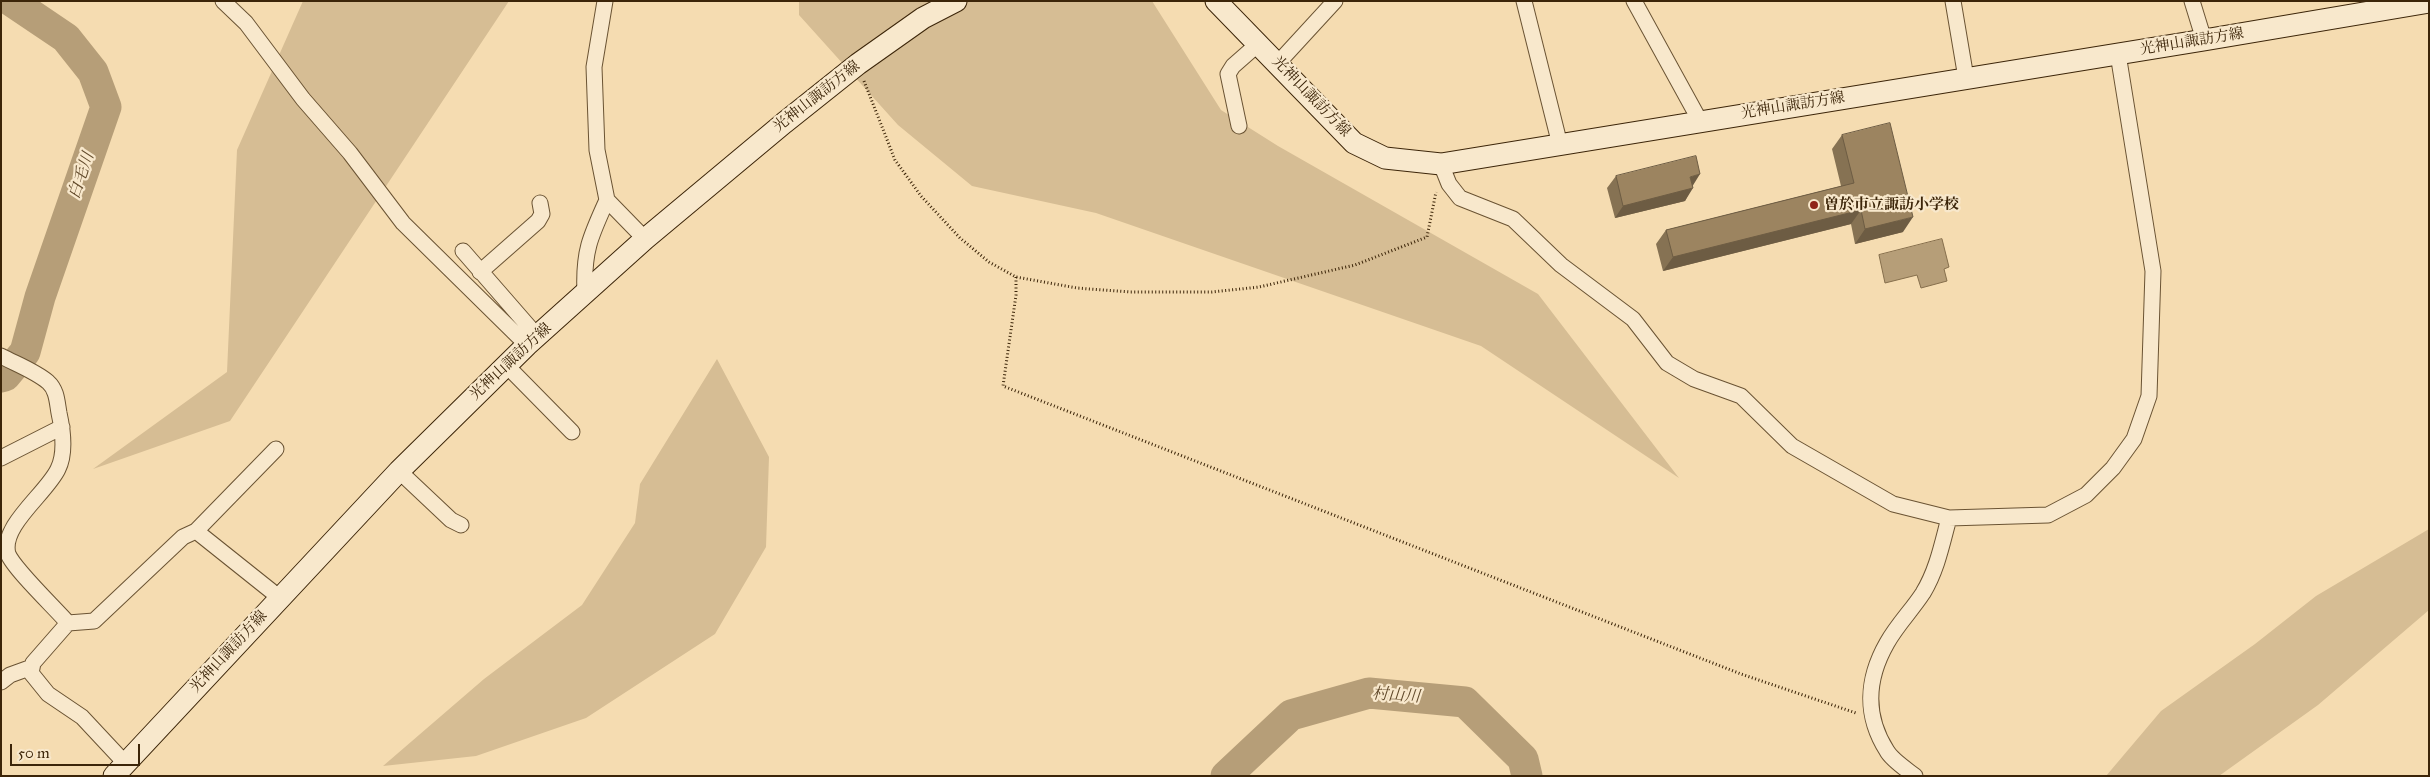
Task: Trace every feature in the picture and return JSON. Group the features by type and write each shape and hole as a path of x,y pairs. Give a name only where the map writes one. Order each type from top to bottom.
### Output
{"main road":[{"name":"光神山諏訪方線","path":"119,769 399,471 532,341 645,239 784,123 858,64 923,18 956,1"},
{"name":"光神山諏訪方線","path":"1216,1 1278,62 1354,143 1385,158 1442,164 2429,2"}],"street":[{"path":"223,1 246,23 303,99 350,154 404,223 532,341"},
{"path":"605,1 594,67 597,150 608,200 645,239"},
{"path":"1278,62 1335,1"},
{"path":"1524,1 1560,145"},
{"path":"1634,1 1700,121"},
{"path":"1953,1 1966,78"},
{"path":"2192,1 2204,40"},
{"path":"1239,126 1228,74 1233,66 1258,44"},
{"path":"1442,164 1449,184 1460,198 1513,219 1561,265 1633,319 1667,363 1694,379 1741,396 1792,446 1893,504 1949,518 2048,515 2086,495 2113,468 2134,439 2149,396 2153,271 2118,54"},
{"path":"585,293 584,266 590,236 608,200"},
{"path":"480,272 538,221 542,214 540,203"},
{"path":"463,251 532,341"},
{"path":"4,357 48,382 55,392 62,427 63,455 59,468 49,484 10,528 6,543 8,554 68,622"},
{"path":"506,365 572,432"},
{"path":"1,458 62,427"},
{"path":"119,769 82,717 48,694 31,673 33,663 68,622 94,621 183,537 196,531 276,449"},
{"path":"399,471 450,520 461,525"},
{"path":"1915,776 1887,752 1873,718 1870,702 1873,670 1888,641 1923,594 1934,573 1949,518"},
{"path":"196,531 280,598"},
{"path":"1,682 10,675 32,667"}],"path":[{"path":"858,64 895,160 921,196 960,238 989,262 1016,277 1077,288 1130,292 1212,292 1259,287 1355,265 1427,237 1442,164"},
{"path":"1016,277 1016,295 1003,386 1741,674 1873,718"}],"shaded area":[{"path":"303,1 509,1 230,421 93,469 227,372 237,150"},
{"path":"799,1 1152,1 1221,110 1278,146 1538,294 1679,478 1481,346 1096,213 972,186 898,125 799,15"},
{"path":"1942,239 1949,267 1944,269 1947,281 1921,288 1917,275 1885,283 1879,255"},
{"path":"717,359 769,457 766,547 715,634 586,718 476,756 383,766 484,679 582,605 635,523 640,484"},
{"path":"2429,529 2429,610 2318,705 2219,776 2106,776 2161,711 2255,644 2316,596"}],"building":[{"path":"1890,123 1913,217 1865,229 1861,210 1673,257 1666,230 1854,183 1842,135"},
{"path":"1696,156 1700,174 1690,177 1693,188 1623,206 1616,176"}],"waterway":[{"name":"白毛川","path":"1,377 5,376 25,352 40,297 106,107 93,72 66,38 11,1"},
{"name":"村山川","path":"1226,776 1291,715 1369,693 1465,702 1523,759 1527,776"}],"place":[{"name":"曽於市立諏訪小学校","path":"1814,205"}]}
